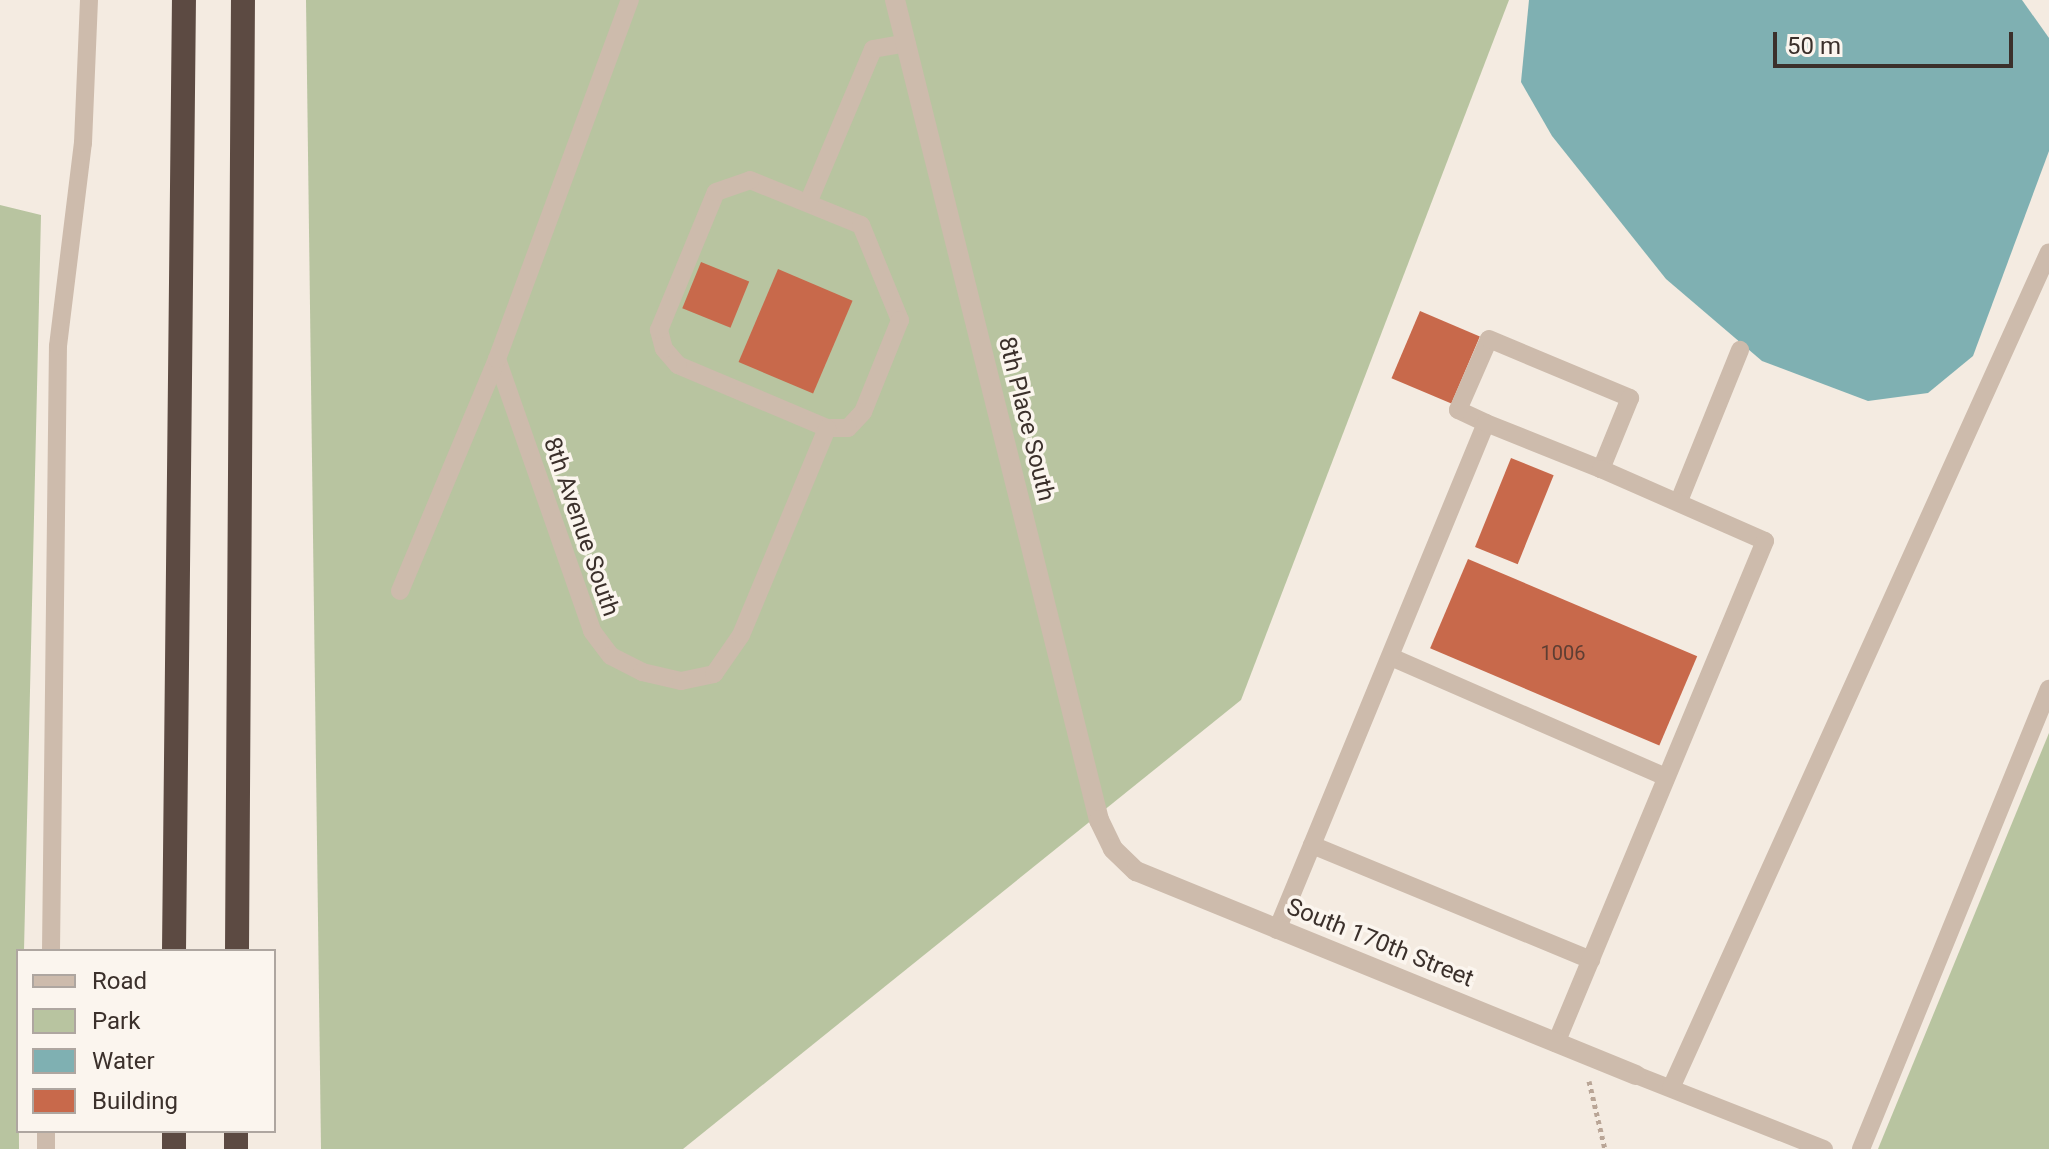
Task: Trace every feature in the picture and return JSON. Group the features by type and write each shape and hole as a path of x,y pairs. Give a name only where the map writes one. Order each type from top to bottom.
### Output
{"highway":[{"path":"174,949 184,0"},
{"path":"237,949 243,0"}],"street":[{"name":"8th Place South","path":"895,0 1099,820 1113,849"},
{"name":"South 170th Street","path":"1113,849 1136,871 1636,1075"}],"lane":[{"path":"51,949 58,346 83,143 89,0"},
{"path":"400,591 497,359 630,0"},
{"path":"808,203 873,49 906,43"},
{"path":"750,180 861,225 900,320 863,412 848,428 827,428 678,365 664,349 659,330 716,192 750,180"},
{"path":"1671,1088 2049,252"},
{"path":"1556,1043 1765,541 1679,501 1486,423 1458,410 1489,339 1630,398 1601,469"},
{"path":"1679,501 1740,350"},
{"name":"8th Avenue South","path":"497,359 592,631 611,656 642,672 681,681 714,674 741,635 827,428"},
{"path":"1277,930 1486,423"},
{"path":"1391,657 1666,777"},
{"path":"1861,1149 2049,689"},
{"path":"1312,845 1591,960"},
{"path":"1636,1075 1824,1149"}],"path":[{"path":"1583,1053 1605,1149"}],"green space":[{"path":"306,0 1509,0 1241,700 683,1149 321,1149"},
{"path":"0,205 41,215 24,949 16,949 16,1133 19,1133 19,1149 0,1149"},
{"path":"2049,733 2049,1149 1878,1149"}],"water":[{"path":"1529,0 2022,0 2049,38 2049,151 1973,356 1928,393 1868,401 1762,361 1666,279 1552,136 1521,82"}],"building":[{"path":"701,262 749,281 730,328 682,308"},
{"path":"778,269 853,301 813,394 739,362"},
{"path":"1420,311 1480,336 1451,404 1391,378"},
{"path":"1511,458 1554,475 1518,564 1475,547"},
{"path":"1468,559 1697,656 1659,746 1430,648"}]}
